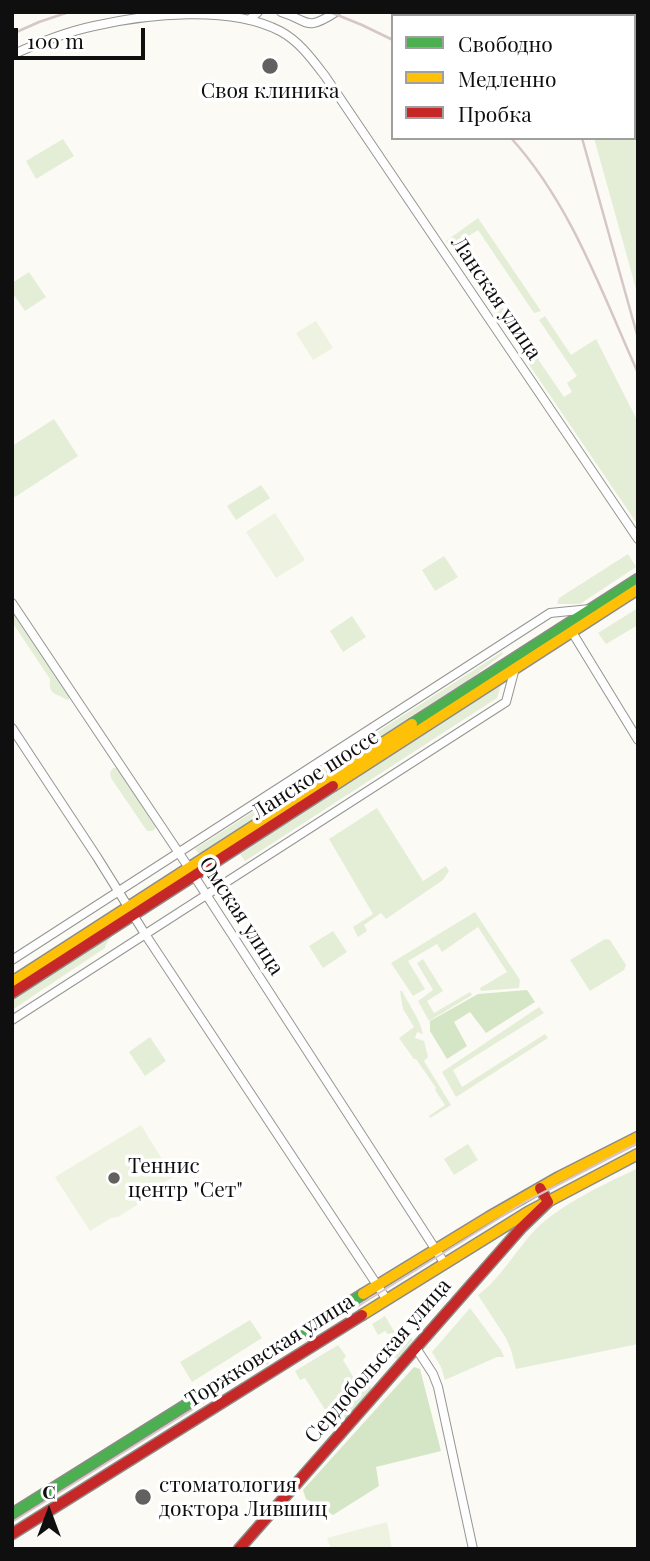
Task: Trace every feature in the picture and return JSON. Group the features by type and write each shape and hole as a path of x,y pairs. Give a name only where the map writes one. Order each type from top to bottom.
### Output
{"main road":[{"name":"Ланское шоссе","path":"12,993 131,911 638,579"},
{"name":"Ланское шоссе","path":"191,872 638,589"},
{"name":"Ланское шоссе","path":"12,982 131,911"},
{"path":"548,1202 540,1188 638,1137"},
{"name":"Сердобольская улица","path":"239,1549 522,1227 548,1202 638,1154"},
{"name":"Торжковская улица","path":"12,1514 377,1285 540,1188"},
{"name":"Торжковская улица","path":"12,1534 548,1202"}],"street":[{"path":"250,19 258,12"},
{"path":"275,29 285,13 305,23 319,23 336,12"},
{"name":"Ланская улица","path":"12,55 41,42 93,26 144,17 191,14 225,16 250,19 281,31 305,50 325,76 638,539"},
{"name":"Омская улица","path":"12,603 206,894 445,1264"},
{"path":"12,960 550,613 591,609"},
{"path":"572,632 638,740"},
{"path":"12,1020 506,702 515,668"},
{"path":"12,728 387,1300"},
{"path":"416,1348 438,1387 473,1549"}],"green space":[{"path":"636,118 638,125 638,296 595,140 636,140"},
{"path":"63,139 74,156 36,179 26,161"},
{"path":"478,218 541,311 534,313 478,230 459,242 515,326 506,331 446,241"},
{"path":"29,272 46,297 25,311 12,292 12,283"},
{"path":"545,316 571,355 596,339 638,422 638,525 511,338 520,333 564,397 572,392 567,383 577,376 539,320"},
{"path":"316,321 333,348 313,360 296,333"},
{"path":"54,419 78,456 15,497 12,493 12,446"},
{"path":"261,485 270,498 236,520 227,506"},
{"path":"275,513 305,560 276,578 246,532"},
{"path":"628,554 636,567 580,604 557,604 559,598"},
{"path":"444,556 458,577 435,591 422,570"},
{"path":"638,608 638,625 606,644 598,633"},
{"path":"12,611 70,698 67,700 52,691 50,679 12,622"},
{"path":"352,616 366,637 343,652 330,631"},
{"path":"502,652 503,654 465,683 199,854 195,849"},
{"path":"501,685 497,698 245,861 240,854"},
{"path":"113,768 117,768 155,826 152,831 147,831 111,778"},
{"path":"377,808 423,881 446,866 449,871 443,880 386,919 381,913 364,925 367,931 358,937 353,927 373,914 329,839"},
{"path":"475,912 520,980 519,988 481,991 480,988 507,972 478,927 442,952 437,944 408,961 425,989 413,996 391,963"},
{"path":"333,931 347,952 323,968 309,946"},
{"path":"113,932 105,948 12,1010 12,998"},
{"path":"605,939 610,940 626,965 624,970 590,991 570,960"},
{"path":"423,959 443,991 427,1001 434,1013 470,992 472,995 429,1021 418,1001 433,990 417,963"},
{"path":"527,990 535,1002 486,1033 470,1012 454,1022 467,1046 447,1059 430,1031 430,1021 478,994"},
{"path":"400,991 421,1028 423,1034 417,1032 415,1038 424,1041 428,1057 424,1061 451,1105 430,1118 429,1116 445,1105 436,1088 399,1038 414,1027 403,1009"},
{"path":"539,1007 544,1013 453,1070 462,1087 545,1034 548,1038 456,1097 442,1072"},
{"path":"150,1037 166,1061 145,1076 129,1052"},
{"name":"Теннис центр \"Сет\"","path":"141,1125 173,1177 149,1192 148,1198 90,1231 55,1177"},
{"path":"468,1144 478,1160 454,1175 444,1159"},
{"path":"638,1168 638,1344 516,1369 506,1338 478,1295 545,1221 584,1195"},
{"path":"470,1308 504,1357 497,1357 445,1380 432,1352"},
{"path":"385,1316 395,1333 405,1329 413,1340 397,1359 392,1356 385,1343 393,1337 391,1333 385,1331 378,1335 372,1324"},
{"path":"250,1320 262,1338 192,1382 180,1362"},
{"path":"338,1345 346,1356 343,1360 354,1378 363,1373 373,1391 336,1427 305,1378 300,1380 295,1371"},
{"path":"414,1367 420,1369 441,1451 376,1467 379,1486 333,1515 306,1499 303,1490"},
{"path":"387,1522 392,1549 331,1549 327,1538"}],"tram line":[{"path":"12,1522 525,1202 638,1143"}],"railway":[{"path":"12,34 69,12"},
{"path":"330,12 391,39"},
{"path":"636,92 638,97"},
{"path":"513,140 551,191 568,220 638,373"},
{"path":"583,140 638,338"}],"traffic: fast":[{"path":"412,724 638,579"},
{"path":"12,1514 363,1294"}],"traffic: slow":[{"path":"333,786 638,589"},
{"path":"12,982 412,724"},
{"path":"363,1294 559,1177 638,1137"},
{"path":"362,1315 528,1212 638,1154"}],"traffic: jam":[{"path":"12,993 333,786"},
{"path":"239,1549 522,1227 548,1202 540,1188"},
{"path":"12,1534 362,1315"}],"place":[{"name":"Своя клиника","path":"270,66"},
{"name":"Теннис центр \"Сет\"","path":"114,1178"},
{"name":"стоматология доктора Лившиц","path":"143,1497"}]}
